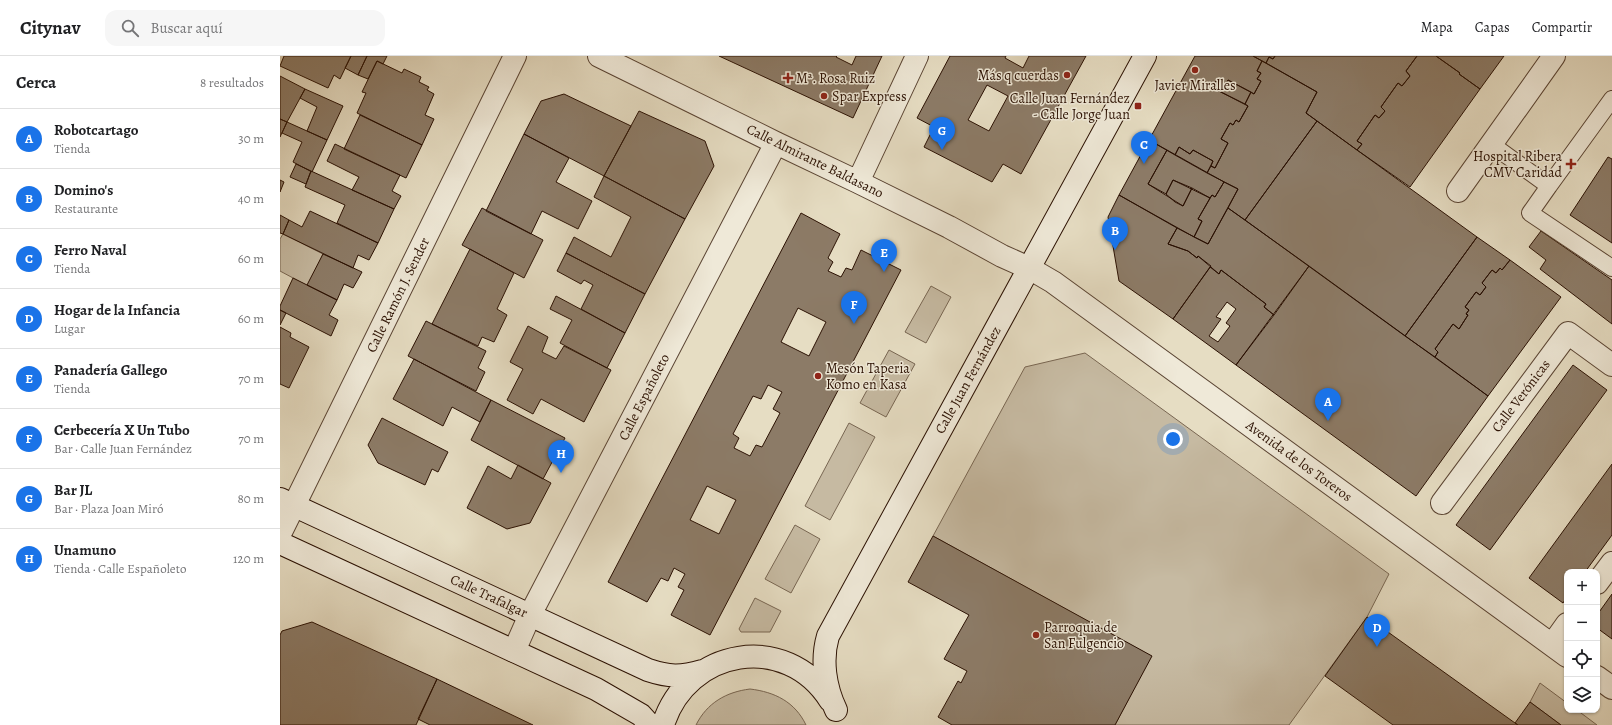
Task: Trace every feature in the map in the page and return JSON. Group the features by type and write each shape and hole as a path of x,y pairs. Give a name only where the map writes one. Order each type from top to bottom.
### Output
{"street":[{"name":"Calle Ramón J. Sender","path":"280,534 287,502 515,56"},
{"name":"Calle Almirante Baldasano","path":"600,56 858,182 949,227 1002,256 1029,268"},
{"path":"858,182 917,56"},
{"name":"Calle Juan Fernández","path":"838,718 829,694 824,665 824,652 828,636 1145,56"},
{"path":"1458,191 1554,56"},
{"name":"Calle Españoleto","path":"514,651 530,615 776,143"},
{"name":"Avenida de los Toreros","path":"1029,268 1053,282 1560,650"},
{"name":"Calle Verónicas","path":"1442,503 1568,333 1612,365"},
{"name":"Calle Trafalgar","path":"287,502 658,673 685,676 702,672"},
{"path":"280,543 596,689 636,712 650,725"},
{"path":"1600,579 1612,563"},
{"path":"1560,650 1564,635"},
{"path":"663,725 674,699 687,684 702,672 719,662 738,658 758,657 778,661 796,668 812,679 826,694 838,718"},
{"path":"1600,680 1612,688"}],"lane":[{"path":"1610,107 1530,213 1612,268"},
{"path":"1491,144 1549,186"}],"shaded area":[{"path":"283,234 323,254 308,286 280,271 280,239"},
{"path":"931,286 951,297 926,343 905,332"},
{"path":"889,350 915,364 886,417 860,403"},
{"path":"1085,353 1389,574 1367,617 1289,725 1115,725 1151,656 933,536 1025,367"},
{"path":"849,423 875,437 830,520 805,506"},
{"path":"795,525 820,539 791,593 765,579"},
{"path":"755,598 781,611 770,632 741,632 739,629"},
{"path":"1540,683 1564,701 1564,713 1581,713 1597,725 1561,725 1530,702"},
{"path":"750,689 759,690 776,696 790,704 806,725 696,725 700,717 718,700 733,693"}],"building":[{"path":"284,56 351,56 340,79 334,75 328,88 280,66"},
{"path":"351,56 367,56 358,75 345,68"},
{"path":"367,56 387,56 383,64 377,61 368,79 358,75"},
{"path":"719,56 837,56 836,57 852,65 856,56 882,56 853,118"},
{"path":"950,56 1006,56 1005,58 1023,68 1029,56 1086,56 1021,174 1003,164 992,182 924,147 934,127 917,118","holes":["987,85 1008,96 989,131 968,120"]},
{"path":"1195,56 1253,56 1262,61 1257,71 1261,73 1257,79 1261,81 1254,94 1228,80 1225,86 1216,81 1213,88 1248,106 1239,122 1236,120 1233,125 1230,123 1221,139 1228,143 1215,168 1211,166 1213,161 1193,150 1190,154 1179,147 1175,155 1149,140"},
{"path":"1253,56 1275,56 1273,59 1269,57 1266,63"},
{"path":"1275,56 1417,56 1406,71 1410,76 1402,86 1398,83 1381,107 1385,111 1379,118 1375,115 1357,141 1362,144 1357,150 1306,113 1317,92 1266,63 1269,57 1273,59"},
{"path":"1417,56 1436,56 1480,89 1410,187 1357,150 1362,144 1357,141 1375,115 1379,118 1385,111 1381,107 1398,83 1402,86 1410,76 1406,71"},
{"path":"1436,56 1504,56 1480,89"},
{"path":"377,61 402,73 404,69 421,77 419,82 429,87 427,90 434,94 425,115 434,119 422,145 357,113 366,93 362,92"},
{"path":"1262,61 1317,92 1306,113 1317,121 1245,220 1228,208 1238,189 1207,173 1211,166 1215,168 1228,143 1221,139 1230,123 1233,125 1236,120 1239,122 1248,106 1245,104 1251,92 1254,94 1261,81 1257,79 1261,73 1257,71"},
{"path":"280,76 305,89 287,122 280,119"},
{"path":"1228,80 1251,92 1245,104 1213,88 1216,81 1225,86"},
{"path":"305,89 343,106 327,140 307,131 317,107 300,98"},
{"path":"564,94 631,126 604,176 524,134 541,101"},
{"path":"639,111 705,141 714,166 685,219 604,176"},
{"path":"360,115 422,145 406,178 344,149"},
{"path":"280,119 287,122 280,137"},
{"path":"1317,121 1477,237 1405,336 1245,220"},
{"path":"287,122 327,140 312,172 293,162 302,142 282,133"},
{"path":"524,134 569,158 556,182 592,201 578,229 542,211 531,234 486,211"},
{"path":"1149,140 1167,150 1148,184 1183,206 1192,188 1210,198 1198,219 1202,221 1194,237 1119,195"},
{"path":"335,144 400,175 392,191 401,196 394,209 352,190 359,177 327,161"},
{"path":"1179,147 1190,154 1193,150 1213,161 1207,173 1175,155"},
{"path":"1167,150 1224,182 1215,197 1212,195 1210,198 1173,180 1166,194 1148,184"},
{"path":"1608,157 1612,159 1612,243 1570,215"},
{"path":"296,164 311,171 306,184 290,177"},
{"path":"311,171 394,209 378,243 337,223 345,205 305,187"},
{"path":"604,176 685,219 645,294 566,253 574,237 611,257 631,217 594,197"},
{"path":"280,180 284,182 280,192"},
{"path":"1173,180 1192,188 1183,206 1175,202 1166,194"},
{"path":"1224,182 1238,189 1208,244 1194,237 1202,221 1198,219 1212,195 1215,197"},
{"path":"1119,195 1177,228 1168,244 1188,251 1197,258 1198,256 1211,266 1173,319 1119,281 1108,217"},
{"path":"482,208 543,240 524,278 462,245"},
{"path":"1228,208 1309,266 1274,315 1264,307 1266,304 1221,270 1219,274 1198,256 1197,258 1188,251 1168,244 1177,228 1208,244"},
{"path":"310,211 378,243 369,260 358,255 353,268 283,234 289,220 302,227"},
{"path":"801,213 840,234 828,258 833,262 828,271 841,277 846,268 852,270 861,250 901,270 710,635 671,615 684,590 678,587 685,574 674,568 668,581 661,578 647,602 608,582","holes":["798,308 826,322 809,356 781,342","768,385 782,392 773,409 780,413 762,447 756,445 750,456 734,448 739,438 733,434 753,396 761,399","707,486 736,500 719,534 690,520"]},
{"path":"280,215 289,220 283,234 280,233"},
{"path":"1541,231 1612,280 1612,324 1540,269 1546,260 1529,247"},
{"path":"1477,237 1510,260 1502,270 1500,268 1496,273 1492,270 1482,283 1486,287 1480,295 1476,292 1465,307 1469,310 1466,314 1468,315 1459,329 1453,324 1435,349 1438,352 1435,357 1405,336"},
{"path":"470,249 514,273 497,309 507,315 494,342 482,337 478,346 432,324"},
{"path":"566,253 645,294 625,333 581,309 593,285 584,280 581,284 557,271"},
{"path":"323,254 362,272 353,288 344,284 337,300 307,285"},
{"path":"1510,260 1561,297 1488,396 1435,357 1438,352 1435,349 1453,324 1459,329 1468,315 1466,314 1469,310 1465,307 1476,292 1480,295 1486,287 1482,283 1492,270 1496,273 1500,268 1502,270"},
{"path":"1309,266 1488,396 1416,496 1236,365"},
{"path":"1210,267 1219,274 1221,270 1266,304 1264,307 1274,315 1236,365 1173,319"},
{"path":"293,278 337,300 329,315 338,320 331,336 280,310 280,306"},
{"path":"556,296 625,333 607,368 560,343 572,320 550,309"},
{"path":"1227,302 1236,309 1226,323 1230,326 1218,342 1209,336 1221,319 1216,317"},
{"path":"280,310 286,313 280,325"},
{"path":"426,321 486,351 478,368 485,372 476,391 408,356"},
{"path":"528,326 548,337 542,352 556,359 564,346 611,370 584,422 541,399 533,414 507,400 523,369 510,362"},
{"path":"280,327 291,333 290,337 309,347 289,388 280,384"},
{"path":"414,359 491,400 480,422 452,407 443,426 393,399"},
{"path":"1573,365 1607,390 1490,550 1456,525"},
{"path":"491,400 565,438 543,479 471,440"},
{"path":"382,418 448,452 438,472 432,469 425,485 378,463 368,445"},
{"path":"1612,464 1612,535 1587,569 1564,569 1563,603 1529,578"},
{"path":"518,465 551,483 530,523 507,529 467,508 488,466 511,479"},
{"name":"Parroquia de San Fulgencio","path":"933,536 1152,656 1115,725 952,725 938,717 958,681 961,683 967,671 944,659 969,615 908,582"},
{"path":"1612,594 1612,639 1600,630 1600,611"},
{"path":"1367,617 1518,725 1393,725 1325,676"},
{"path":"312,622 437,679 416,725 280,725 280,635 282,631"},
{"path":"437,679 533,725 430,725 418,719"},
{"path":"1530,702 1561,725 1518,725 1515,723"}],"place":[{"name":"Javier Miralles","path":"1195,70"},
{"name":"Más q cuerdas","path":"1067,75"},
{"name":"Mª. Rosa Ruiz","path":"788,78"},
{"name":"Spar Express","path":"824,96"},
{"name":"Calle Juan Fernández - Calle Jorge Juan","path":"1138,106"},
{"name":"Bar JL","path":"942,150"},
{"name":"Ferro Naval","path":"1144,164"},
{"name":"Hospital Ribera CMV Caridad","path":"1571,164"},
{"name":"Domino's","path":"1115,250"},
{"name":"Panadería Gallego","path":"884,272"},
{"name":"Cerbecería X Un Tubo","path":"854,324"},
{"name":"Mesón Taperia Komo en Kasa","path":"818,376"},
{"name":"Robotcartago","path":"1328,421"},
{"name":"Unamuno","path":"561,473"},
{"name":"Parroquia de San Fulgencio","path":"1036,635"},
{"name":"Hogar de la Infancia","path":"1377,647"}]}
